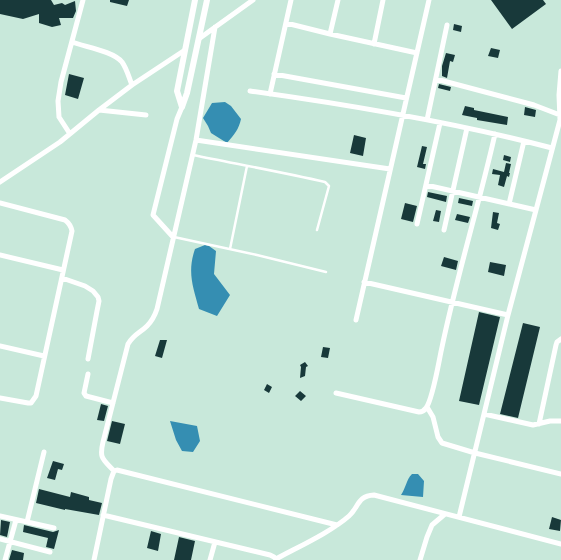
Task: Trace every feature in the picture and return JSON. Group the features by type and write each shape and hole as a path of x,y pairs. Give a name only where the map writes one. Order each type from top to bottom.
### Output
{"street":[{"path":"70,134 59,117 58,106 61,82 83,0"},
{"path":"182,107 177,91 195,0"},
{"path":"173,237 153,215 177,119 187,93 207,0"},
{"path":"200,38 253,0"},
{"path":"270,94 292,0"},
{"path":"330,34 338,0"},
{"path":"374,44 383,0"},
{"path":"356,320 429,0"},
{"path":"286,23 417,53"},
{"path":"427,120 447,25"},
{"path":"114,471 102,459 101,451 128,344 137,334 147,327 157,309 193,155 215,27"},
{"path":"72,42 108,53 121,60 132,85"},
{"path":"0,182 70,134 132,85 184,50"},
{"path":"459,518 508,315 560,120 559,96 561,71"},
{"path":"274,74 406,98"},
{"path":"436,79 529,104 560,115"},
{"path":"250,91 402,115 495,134 552,148"},
{"path":"99,110 146,115"},
{"path":"418,224 440,123"},
{"path":"444,230 467,128"},
{"path":"336,393 419,412 424,411 427,407 435,379 452,301 495,134"},
{"path":"196,140 390,169"},
{"path":"509,204 524,141"},
{"path":"426,185 536,210"},
{"path":"0,203 65,220 69,222 71,227 71,236 36,396 31,403 0,398"},
{"path":"0,255 63,270"},
{"path":"62,278 85,286 93,291 98,297 99,301 88,359"},
{"path":"364,282 508,315"},
{"path":"539,424 556,345 561,339"},
{"path":"0,346 44,356"},
{"path":"88,374 84,393 86,396 113,403"},
{"path":"427,407 433,417 438,437 442,443 474,453 561,474"},
{"path":"484,414 528,424 561,421"},
{"path":"27,522 44,452"},
{"path":"114,471 122,470 337,525"},
{"path":"94,560 114,471"},
{"path":"103,515 270,555 276,560 337,525 350,515 362,498 374,495 561,544"},
{"path":"420,560 432,526 445,514"},
{"path":"0,516 54,528"},
{"path":"6,560 16,520"},
{"path":"0,539 50,552"},
{"path":"210,560 215,542"}],"lane":[{"path":"193,155 318,180 328,184 328,190 317,230"},
{"path":"230,249 247,166"},
{"path":"173,237 326,272"}],"water":[{"path":"225,102 231,106 241,119 236,132 227,143 211,133 203,118 212,103"},
{"path":"205,245 216,251 214,274 230,295 217,316 199,309 192,279 191,265 195,249"},
{"path":"170,421 197,426 200,441 193,452 182,451 176,440"},
{"path":"412,474 418,474 424,481 423,497 401,495 408,479"}],"building":[{"path":"0,0 51,0 54,5 62,3 65,5 75,1 76,11 73,18 59,18 61,25 52,27 39,23 39,14 23,19 0,14"},
{"path":"110,0 129,0 127,6 110,2"},
{"path":"491,0 543,0 546,4 512,29"},
{"path":"454,24 462,26 461,32 453,30"},
{"path":"491,48 500,50 498,58 488,56"},
{"path":"446,53 455,55 453,62 450,61 447,78 442,76 442,66"},
{"path":"69,74 84,78 78,99 65,95"},
{"path":"439,84 451,87 450,91 438,88"},
{"path":"465,106 474,108 474,110 508,117 507,125 477,120 477,118 462,115"},
{"path":"525,107 536,110 535,117 524,115"},
{"path":"354,135 366,138 363,156 350,153"},
{"path":"422,146 427,147 423,164 426,164 425,169 417,167"},
{"path":"504,155 511,157 510,162 503,160"},
{"path":"506,163 511,164 509,177 507,176 504,187 498,185 500,175 492,174 493,169 504,172"},
{"path":"428,192 447,196 446,202 427,197"},
{"path":"459,198 473,201 472,206 458,203"},
{"path":"405,203 417,206 413,222 401,219"},
{"path":"436,210 441,211 439,222 433,221"},
{"path":"493,212 499,213 497,223 500,224 498,230 491,228"},
{"path":"457,214 470,217 468,223 455,220"},
{"path":"444,257 458,261 456,270 441,266"},
{"path":"490,262 506,265 504,276 488,272"},
{"path":"479,312 500,317 479,405 459,401"},
{"path":"523,323 540,327 518,418 500,414"},
{"path":"160,340 167,340 162,358 155,356"},
{"path":"323,347 330,348 328,358 321,357"},
{"path":"305,362 308,366 306,367 305,376 300,378 300,365"},
{"path":"267,384 272,387 269,393 264,390"},
{"path":"300,391 306,396 301,401 295,396"},
{"path":"101,404 108,406 104,421 97,420"},
{"path":"112,421 125,424 120,444 107,441"},
{"path":"53,461 64,464 62,470 58,469 55,480 47,478"},
{"path":"39,489 70,497 71,492 89,497 89,500 102,503 99,515 65,510 36,503"},
{"path":"552,517 561,520 560,531 549,529"},
{"path":"1,520 10,522 7,537 0,535"},
{"path":"24,525 53,532 59,530 54,549 46,547 48,538 23,532"},
{"path":"151,531 161,534 158,551 147,548"},
{"path":"179,537 195,541 191,560 174,560"},
{"path":"12,550 24,553 23,560 9,560"}]}
